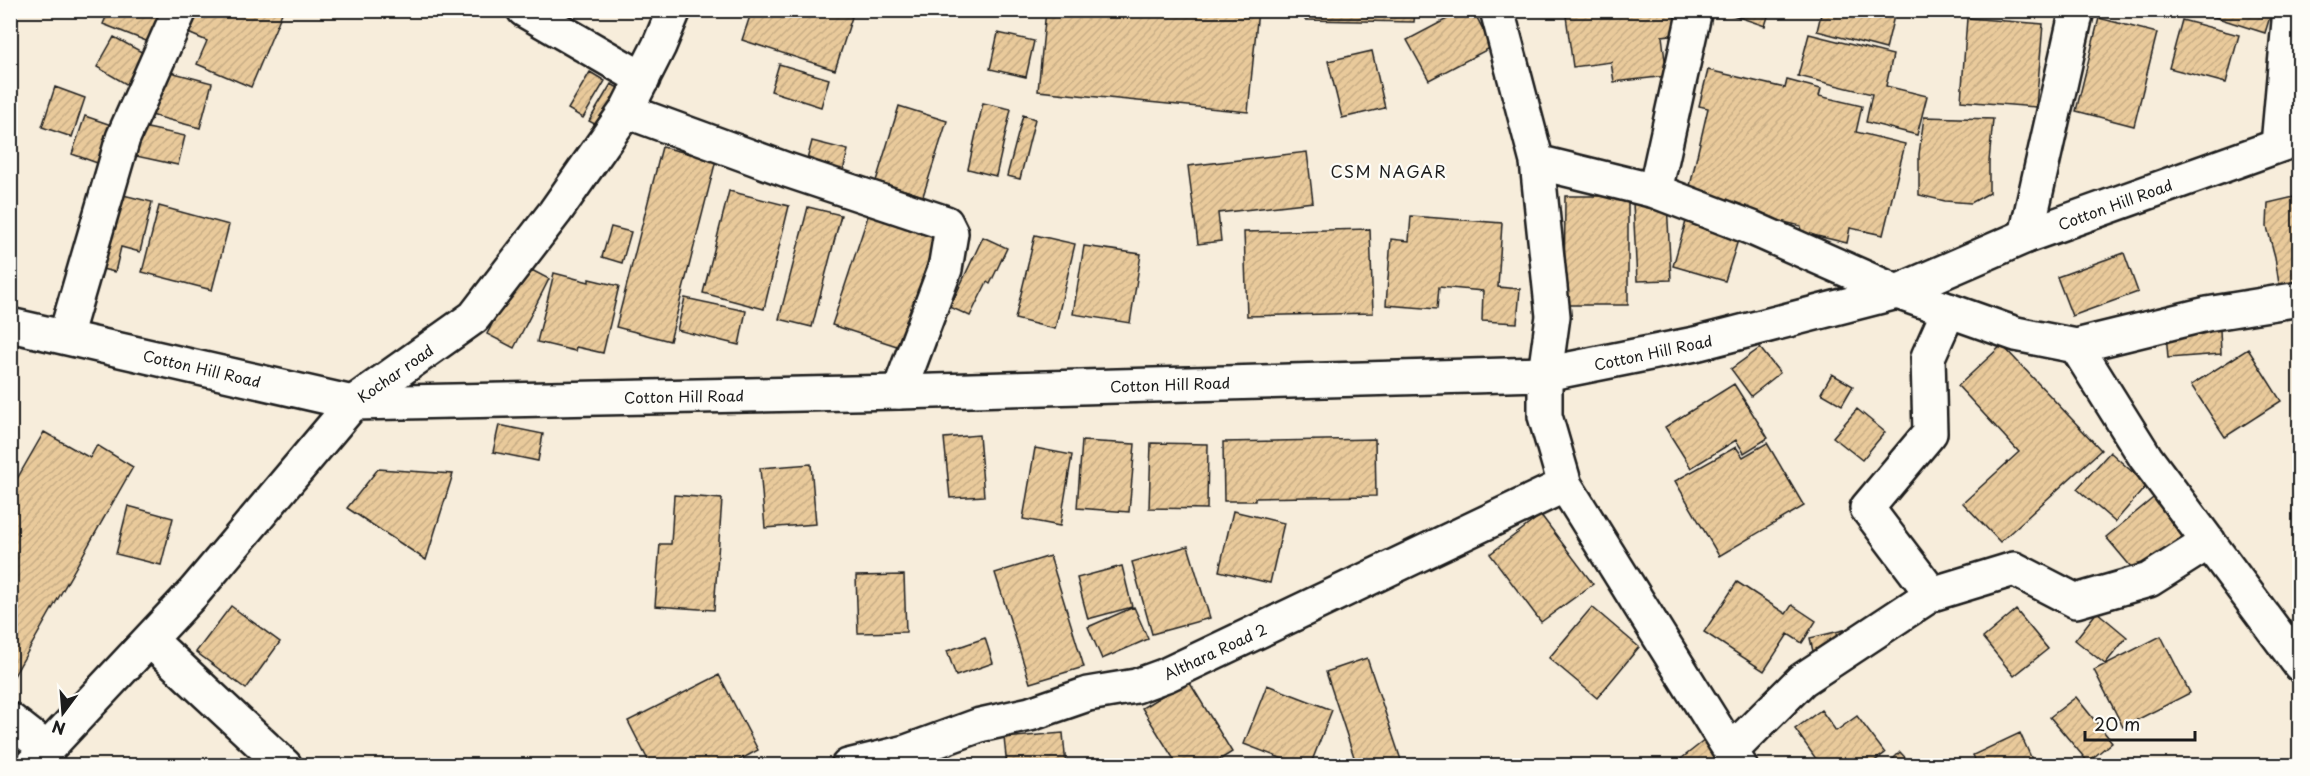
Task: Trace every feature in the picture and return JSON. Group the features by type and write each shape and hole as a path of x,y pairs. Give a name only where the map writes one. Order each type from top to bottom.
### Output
{"street":[{"path":"65,337 123,138 180,10"},
{"path":"524,10 643,79"},
{"name":"Kochar road","path":"39,757 195,591 352,403 474,317 555,212 626,111 674,10"},
{"path":"1497,10 1537,162 1554,316 1545,374 1545,416 1565,485 1736,758 1802,680 1932,594 2014,569 2076,601 2149,580 2209,542"},
{"path":"1655,190 1695,10"},
{"path":"2026,236 2077,10"},
{"path":"2289,142 2290,10"},
{"path":"626,111 787,170 946,223 951,234 945,269 899,392"},
{"name":"Cotton Hill Road","path":"10,325 352,403 899,392 1545,374 1695,344 1897,292 2026,236 2289,142"},
{"path":"1537,162 1655,190 1752,228 1897,292 2016,334 2076,346 2207,314 2300,299"},
{"path":"1932,594 1867,508 1930,433 1928,357 1949,310"},
{"path":"2076,346 2146,458 2300,664"},
{"name":"Althara Road 2","path":"848,765 906,752 981,725 1030,714 1088,694 1136,686 1166,675 1565,485"},
{"path":"150,640 285,765"},
{"path":"10,720 39,757"}],"building":[{"path":"109,10 173,10 159,46 103,24"},
{"path":"190,10 275,10 282,13 251,87 197,64 207,41 181,30"},
{"path":"752,10 831,10 852,17 835,70 742,40"},
{"path":"1046,10 1258,10 1248,112 1038,91"},
{"path":"1305,10 1415,10 1414,22 1305,20"},
{"path":"1464,10 1473,10 1492,47 1429,80 1407,40"},
{"path":"1607,10 1677,10 1679,34 1662,36 1667,76 1614,82 1611,62 1573,67 1566,16"},
{"path":"1718,10 1770,10 1765,26"},
{"path":"1822,10 1873,10 1894,16 1886,49 1817,31"},
{"path":"2206,10 2272,10 2265,33 2205,14"},
{"path":"1967,18 2043,24 2036,107 1961,101"},
{"path":"2099,18 2157,33 2134,126 2076,111"},
{"path":"2182,20 2239,35 2226,83 2169,68"},
{"path":"998,33 1034,41 1026,77 990,69"},
{"path":"1809,34 1893,55 1886,86 1927,96 1917,135 1866,122 1872,94 1798,76"},
{"path":"114,37 151,57 133,88 97,67"},
{"path":"1372,51 1385,108 1342,118 1328,61"},
{"path":"779,64 829,79 821,107 771,91"},
{"path":"159,69 212,83 200,128 147,114"},
{"path":"1708,70 1785,88 1787,80 1821,89 1819,96 1862,106 1856,132 1905,144 1883,235 1850,228 1847,243 1800,232 1801,226 1687,199 1708,108 1699,106"},
{"path":"590,72 605,81 583,118 568,109"},
{"path":"611,84 626,92 604,129 589,121"},
{"path":"55,87 85,98 72,137 42,127"},
{"path":"983,103 1011,109 996,176 968,169"},
{"path":"899,106 947,121 923,196 876,181"},
{"path":"1023,115 1035,119 1020,179 1007,176"},
{"path":"85,116 117,127 103,165 72,154"},
{"path":"1924,117 1993,119 1989,193 1971,203 1945,201 1919,195 1919,154"},
{"path":"143,127 185,136 178,165 136,156"},
{"path":"812,141 848,150 841,180 804,171"},
{"path":"662,147 716,160 670,341 616,327"},
{"path":"1307,152 1313,202 1218,213 1221,241 1198,244 1188,166"},
{"path":"729,191 789,206 764,309 703,293"},
{"path":"111,192 152,202 140,252 121,247 115,272 93,267"},
{"path":"1565,196 1628,196 1628,305 1564,305"},
{"path":"2300,197 2300,289 2280,291 2275,257 2267,227 2268,203"},
{"path":"1667,202 1671,280 1637,281 1633,203"},
{"path":"159,206 229,225 212,290 142,272"},
{"path":"808,207 841,215 812,327 779,319"},
{"path":"870,210 937,233 900,347 832,325"},
{"path":"1411,216 1502,223 1498,287 1520,289 1517,323 1482,321 1483,291 1439,287 1437,309 1386,305 1391,239 1409,241"},
{"path":"1687,218 1740,234 1725,281 1673,266"},
{"path":"611,227 631,232 622,263 602,257"},
{"path":"1370,229 1373,313 1247,316 1244,232"},
{"path":"1035,235 1075,244 1055,329 1015,319"},
{"path":"983,237 1007,248 990,284 987,282 970,316 950,307"},
{"path":"1084,246 1141,254 1130,323 1073,314"},
{"path":"2124,253 2138,292 2072,316 2057,277"},
{"path":"522,265 549,279 514,348 487,334"},
{"path":"554,273 589,282 589,279 619,286 603,353 576,347 575,351 537,342"},
{"path":"685,298 746,311 739,345 677,330"},
{"path":"2220,329 2221,354 2168,358 2166,333"},
{"path":"2002,345 2101,450 2000,542 1963,503 2019,452 1958,386"},
{"path":"1760,348 1780,373 1751,396 1731,369"},
{"path":"2248,349 2281,401 2225,437 2191,385"},
{"path":"1832,374 1853,386 1842,405 1821,393"},
{"path":"1734,384 1768,438 1744,453 1736,440 1691,468 1665,427"},
{"path":"1857,409 1885,432 1862,460 1833,437"},
{"path":"499,425 543,434 538,461 493,452"},
{"path":"44,432 90,458 97,445 133,467 11,681 10,491"},
{"path":"979,435 984,496 950,498 944,438"},
{"path":"1375,439 1376,496 1255,498 1255,501 1224,501 1223,442"},
{"path":"1082,441 1135,444 1129,512 1077,508"},
{"path":"1151,443 1208,444 1207,509 1149,508"},
{"path":"1767,443 1804,506 1719,556 1675,481 1736,447 1743,457"},
{"path":"1035,448 1072,455 1060,526 1023,519"},
{"path":"2110,452 2147,485 2115,522 2077,489"},
{"path":"811,464 816,524 765,528 760,468"},
{"path":"378,469 453,474 426,560 347,508"},
{"path":"2158,494 2189,531 2137,574 2106,537"},
{"path":"674,495 722,499 714,610 655,606 660,544 671,544"},
{"path":"128,506 173,518 161,565 116,554"},
{"path":"1233,511 1284,523 1270,583 1219,571"},
{"path":"1541,515 1593,584 1541,622 1490,554"},
{"path":"1188,546 1210,618 1152,634 1132,562"},
{"path":"1050,556 1084,667 1030,683 995,573"},
{"path":"1122,566 1132,607 1088,619 1077,578"},
{"path":"904,575 906,632 858,633 856,576"},
{"path":"1737,582 1786,614 1792,605 1816,621 1802,643 1788,634 1764,671 1704,632"},
{"path":"231,606 280,642 246,689 196,652"},
{"path":"1134,607 1148,639 1102,659 1088,627"},
{"path":"1592,607 1639,647 1597,698 1549,658"},
{"path":"2016,610 2048,649 2014,676 1983,638"},
{"path":"2097,612 2127,637 2105,664 2075,640"},
{"path":"1844,630 1849,648 1814,656 1810,638"},
{"path":"2161,636 2190,693 2123,727 2094,670"},
{"path":"985,638 993,663 956,676 947,651"},
{"path":"1367,658 1403,766 1357,766 1326,672"},
{"path":"719,675 758,750 729,766 651,766 628,721"},
{"path":"1188,680 1232,752 1210,766 1178,766 1142,708"},
{"path":"1267,685 1332,710 1310,766 1301,766 1244,744"},
{"path":"2076,697 2112,742 2088,762 2050,717"},
{"path":"1821,710 1836,731 1857,716 1885,753 1868,766 1821,766 1795,729"},
{"path":"1063,733 1066,766 1007,766 1004,738"},
{"path":"2020,733 2035,766 1978,766 1973,755"},
{"path":"1705,740 1725,766 1672,766"},
{"path":"1900,752 1913,766 1886,766"}],"district":[{"name":"CSM NAGAR","path":"1389,171"}]}
